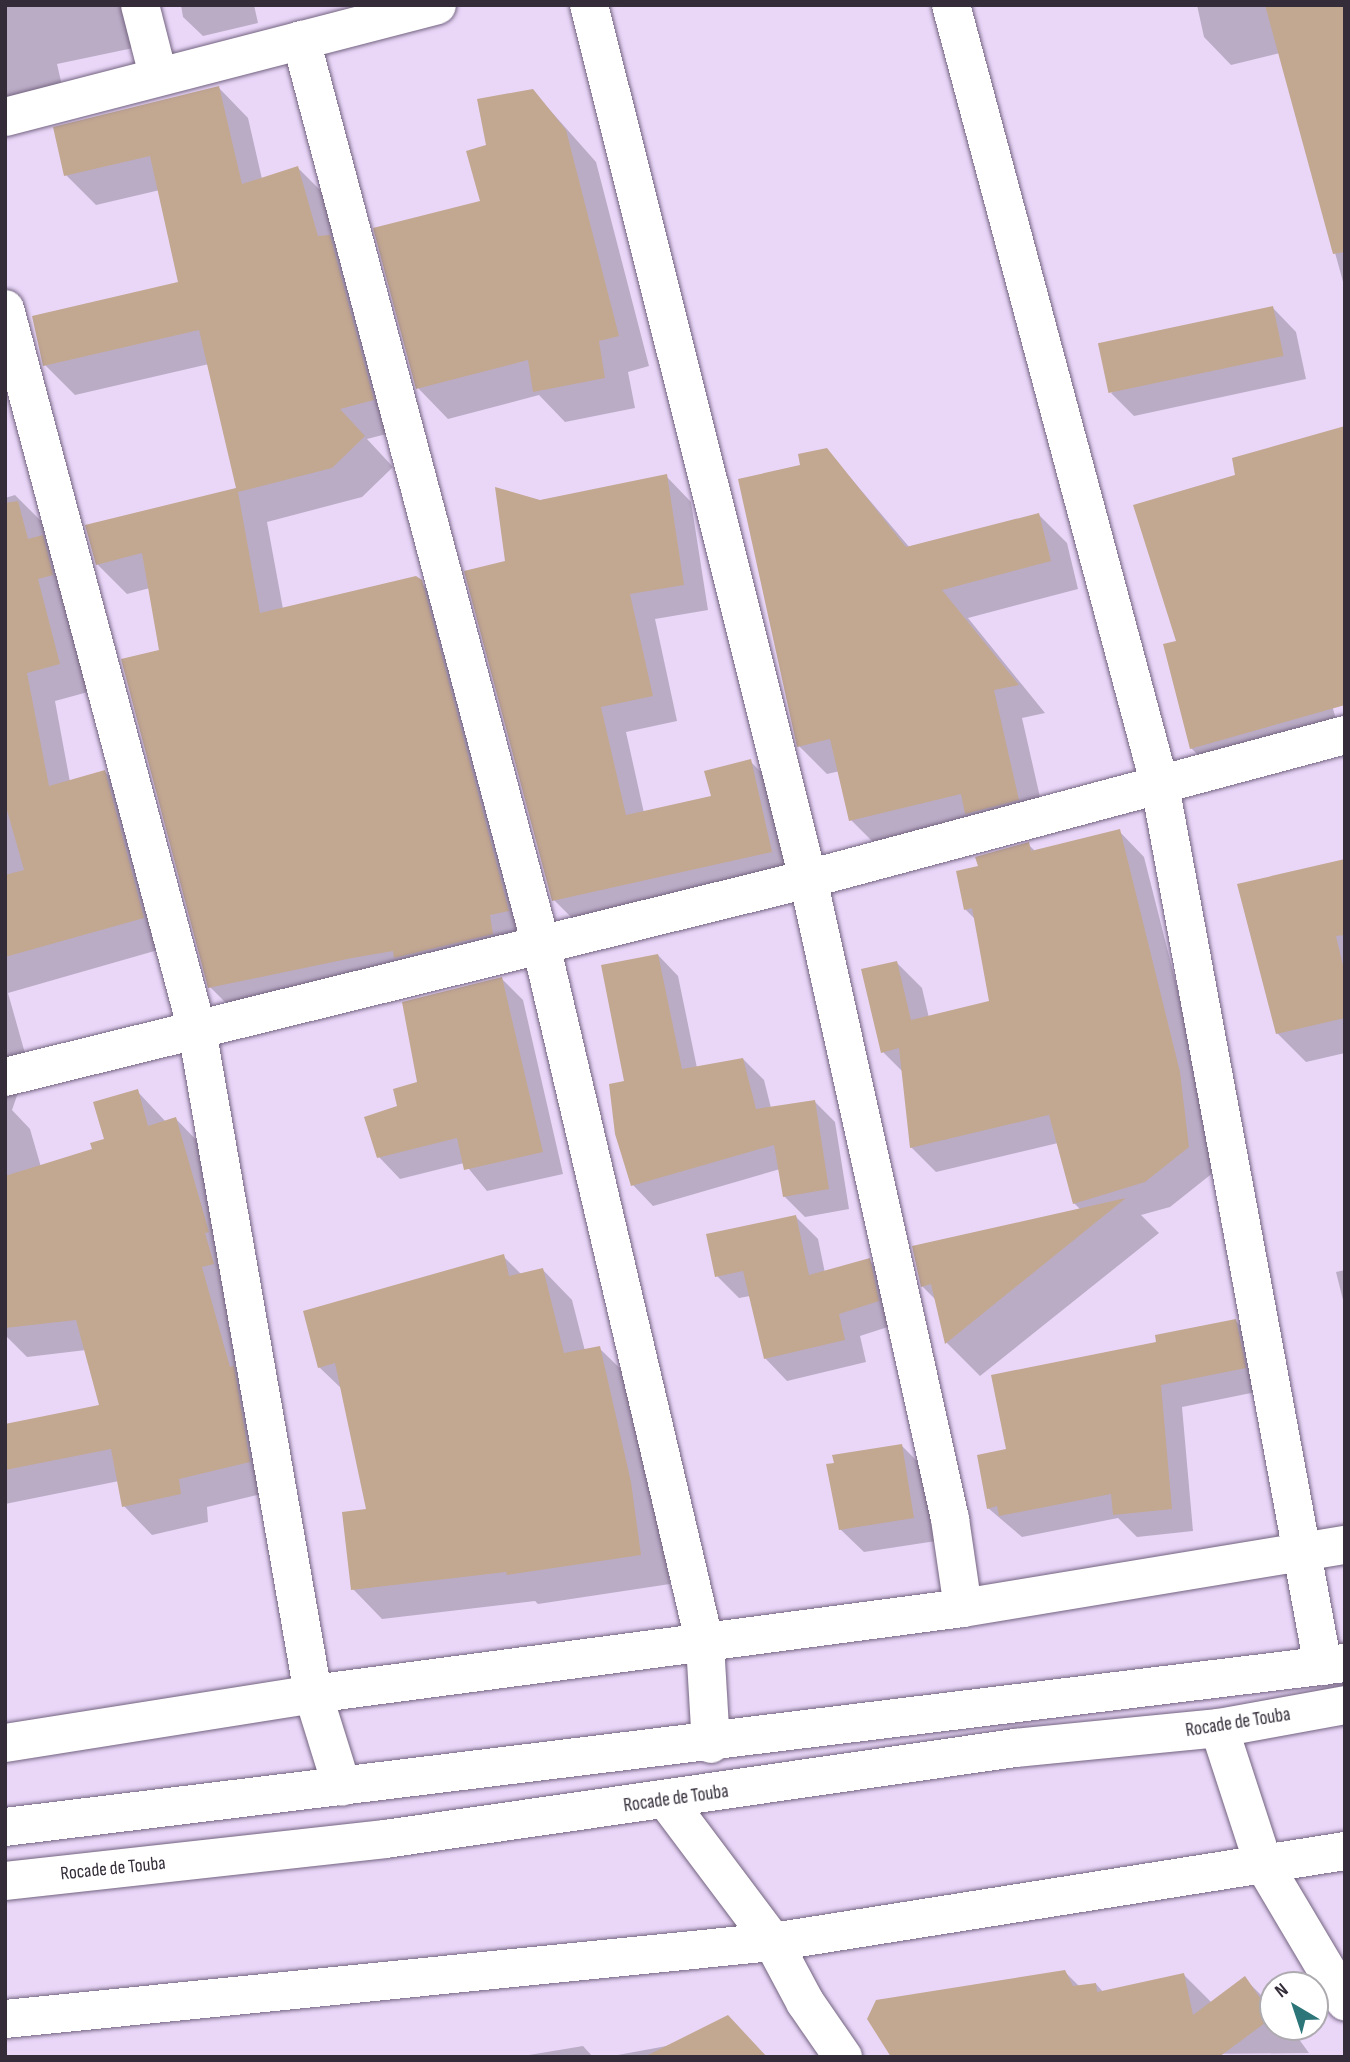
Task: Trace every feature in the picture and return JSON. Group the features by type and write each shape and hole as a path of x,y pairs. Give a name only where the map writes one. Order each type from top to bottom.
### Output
{"street":[{"path":"140,5 158,75"},
{"path":"5,117 158,75 437,5"},
{"path":"589,5 808,879 950,1519 963,1608"},
{"path":"5,1827 711,1744 1334,1665 1300,1549 1160,786 951,5"},
{"path":"301,40 541,946 705,1644 711,1744"},
{"path":"5,309 197,1030 313,1693 342,1787"},
{"path":"5,1077 808,879 1345,735"},
{"path":"5,1743 313,1693 705,1644 963,1608 1300,1549 1345,1545"},
{"name":"Rocade de Touba","path":"5,1881 667,1801 1015,1748 1219,1728 1345,1705"},
{"path":"1219,1728 1263,1863 1345,2001"},
{"path":"667,1801 773,1942 805,2002 843,2057"},
{"path":"5,2019 773,1942 1345,1851"}],"building":[{"path":"1265,5 1345,5 1345,252 1333,254"},
{"path":"219,86 242,184 298,166 318,236 330,235 374,400 340,409 365,436 332,468 238,492 260,613 416,576 422,580 509,911 490,915 493,934 394,958 393,951 208,988 121,659 159,650 142,553 96,565 85,525 236,488 199,330 43,366 32,316 178,282 150,156 64,176 53,127"},
{"path":"533,89 566,130 619,336 599,341 605,378 533,392 528,360 416,389 373,228 480,201 466,151 486,145 477,99"},
{"path":"1273,306 1284,356 1109,393 1098,343"},
{"path":"1345,426 1345,705 1190,749 1163,644 1176,641 1133,505 1235,475 1232,458"},
{"path":"827,448 906,547 1039,513 1051,561 942,590 1019,685 994,690 1019,800 965,814 961,794 849,821 830,739 797,747 738,479 800,465 798,454"},
{"path":"667,474 684,585 630,594 653,696 601,707 626,815 711,796 704,771 751,759 772,852 552,901 464,571 505,561 495,487 540,500"},
{"path":"18,501 28,539 43,535 53,575 38,579 60,664 27,673 49,786 105,770 144,918 5,957 5,875 24,870 5,803 5,503"},
{"path":"1120,829 1180,1072 1189,1147 1145,1182 1073,1204 1049,1115 910,1148 899,1048 881,1053 861,969 897,961 911,1020 989,1001 972,908 964,910 956,871 978,866 975,857 1029,842 1031,851"},
{"path":"1345,859 1345,935 1336,936 1345,974 1345,1018 1276,1034 1237,884"},
{"path":"658,954 682,1069 743,1058 756,1109 815,1100 829,1189 783,1197 774,1145 631,1186 615,1134 609,1084 624,1081 601,965"},
{"path":"502,977 543,1152 464,1170 457,1138 377,1158 364,1117 397,1106 393,1089 417,1082 402,1002"},
{"path":"138,1089 148,1126 176,1117 209,1232 205,1233 214,1264 202,1267 230,1367 234,1366 250,1462 179,1479 181,1494 122,1507 111,1449 5,1470 5,1424 99,1405 76,1320 5,1328 5,1176 92,1149 90,1143 104,1139 93,1102"},
{"path":"1126,1198 945,1344 931,1284 921,1287 912,1246"},
{"path":"796,1215 809,1275 870,1258 879,1301 839,1314 845,1340 764,1359 743,1271 715,1277 706,1234"},
{"path":"504,1254 509,1276 543,1268 564,1353 600,1346 631,1482 641,1555 507,1575 506,1572 351,1590 342,1512 366,1509 335,1363 318,1368 303,1311"},
{"path":"1236,1319 1246,1368 1161,1385 1172,1509 1113,1515 1111,1494 999,1516 997,1506 987,1509 977,1455 1006,1449 991,1375 1156,1342 1155,1335"},
{"path":"902,1444 914,1518 839,1530 826,1464 834,1463 832,1455"},
{"path":"1065,1970 1073,1986 1096,1983 1097,1992 1184,1973 1193,2015 1245,1976 1259,1996 1259,2027 1219,2057 891,2057 867,2019 876,2000"},
{"path":"728,2015 767,2057 644,2057"}]}
